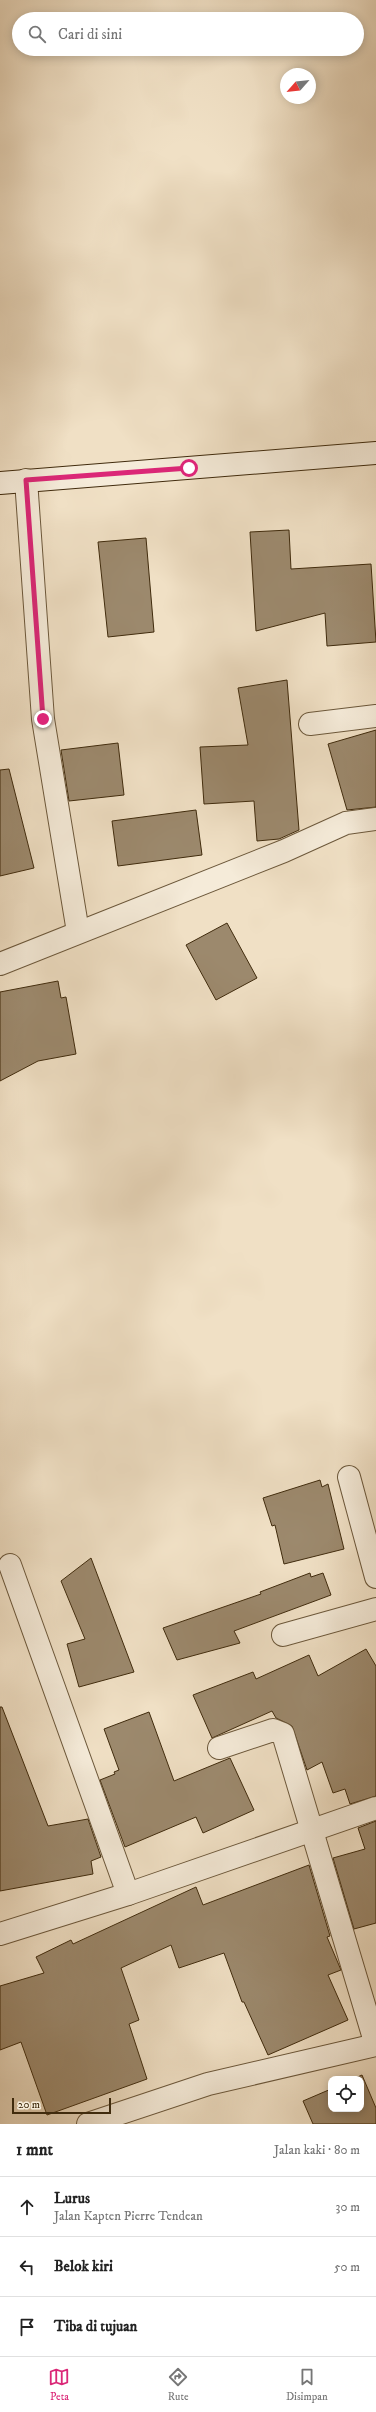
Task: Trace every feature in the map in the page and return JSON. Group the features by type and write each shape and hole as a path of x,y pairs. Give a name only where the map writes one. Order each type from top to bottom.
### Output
{"street":[{"path":"0,483 376,453"},
{"path":"26,480 43,719 78,932"},
{"path":"310,724 376,716"},
{"path":"0,964 277,854 346,824 376,820"},
{"path":"349,1476 376,1577"},
{"path":"10,1565 128,1894"},
{"path":"284,1635 376,1609"},
{"path":"88,2124 208,2084 376,2045 283,1734 273,1730 219,1748"},
{"path":"0,1934 128,1894 376,1808"}],"building":[{"path":"289,530 291,569 371,564 376,642 327,646 325,613 256,631 250,532"},
{"path":"146,538 154,632 108,637 98,542"},
{"path":"287,680 299,830 279,839 257,841 254,801 204,804 200,747 248,745 238,688"},
{"path":"376,730 376,807 347,810 328,744"},
{"path":"118,743 124,795 69,801 61,750"},
{"path":"9,769 34,868 0,876 0,770"},
{"path":"196,810 202,855 118,866 112,821"},
{"path":"227,923 257,978 216,1000 186,945"},
{"path":"58,981 61,998 66,997 76,1054 38,1061 0,1081 0,992"},
{"path":"320,1480 322,1487 328,1484 344,1549 284,1564 275,1525 272,1526 263,1498"},
{"path":"91,1558 134,1672 79,1687 67,1644 85,1639 61,1581"},
{"path":"310,1573 311,1577 323,1573 331,1595 234,1631 240,1643 177,1660 163,1628 261,1594 260,1592"},
{"path":"366,1649 376,1666 376,1796 350,1804 345,1789 333,1793 322,1762 307,1770 292,1726 276,1718 272,1711 212,1738 193,1695 253,1672 256,1679 309,1655 318,1676"},
{"path":"0,1707 2,1707 48,1826 88,1819 101,1857 91,1861 93,1874 0,1891"},
{"path":"149,1712 174,1781 230,1758 254,1810 203,1833 196,1817 125,1847 100,1780 115,1774 114,1772 119,1770 104,1729"},
{"path":"376,1821 376,1923 354,1929 333,1858 365,1849 358,1828"},
{"path":"309,1865 330,1936 327,1937 341,1970 328,1975 348,2020 268,2055 244,2002 242,2002 224,1953 179,1968 171,1945 121,1968 139,2020 129,2024 147,2079 47,2115 21,2042 0,2050 0,1986 44,1973 36,1957 71,1940 73,1944 196,1887 203,1905"},
{"path":"364,2080 376,2108 376,2124 313,2124 303,2101 328,2090 328,2112 364,2112"}],"route":[{"path":"43,719 26,480 189,468"}]}
